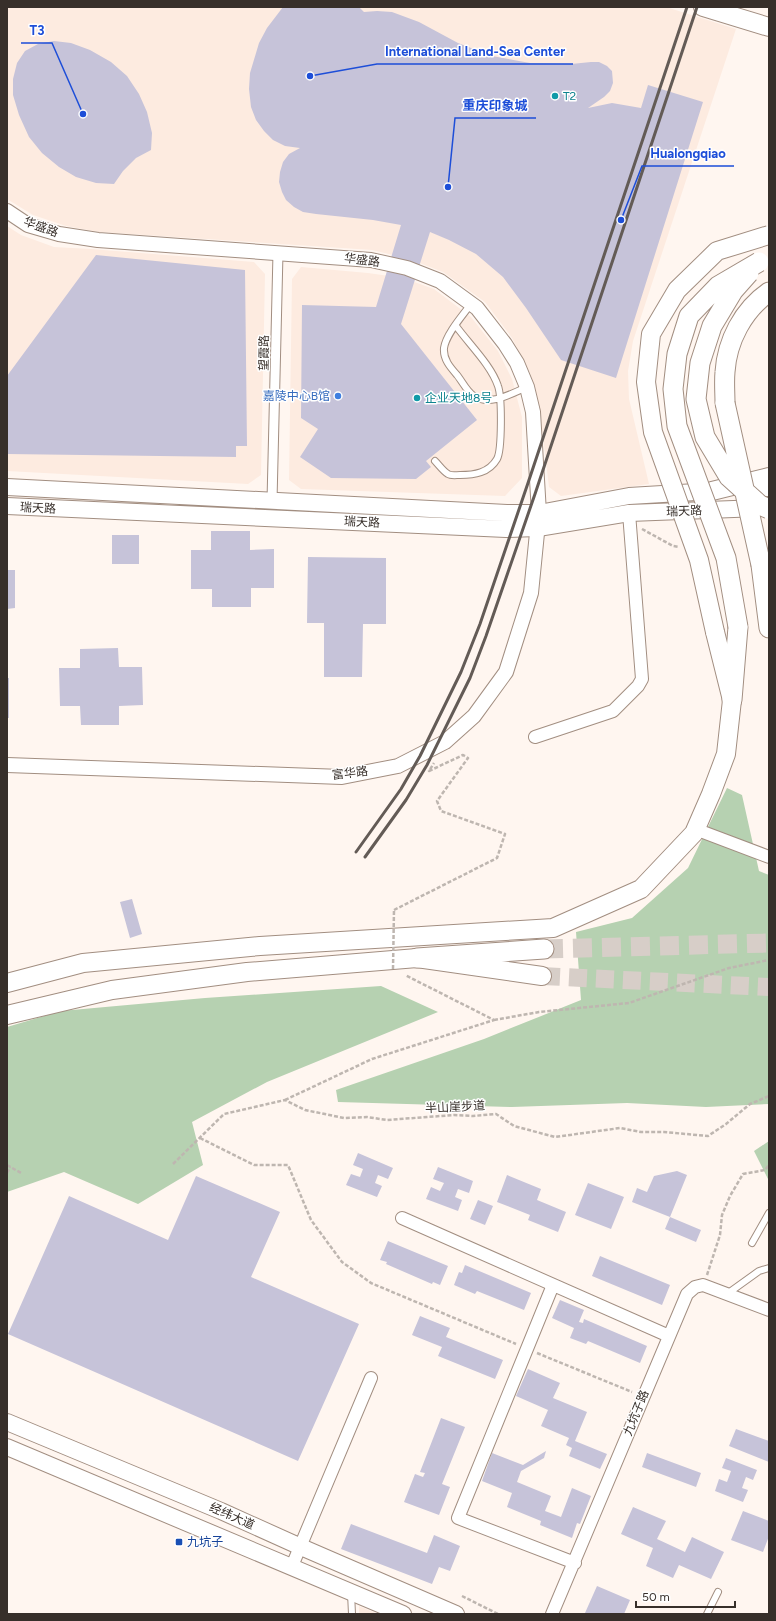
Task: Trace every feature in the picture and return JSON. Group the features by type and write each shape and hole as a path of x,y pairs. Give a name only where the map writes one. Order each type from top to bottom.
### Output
{"highway":[{"path":"764,258 733,291 712,326 700,363 696,399 704,437 729,477 760,505 769,509"},
{"path":"732,700 738,627 726,558 677,426 674,389 677,354 689,316 718,286 764,258"},
{"path":"769,292 762,297 742,318 729,345 725,371 725,403 761,565 769,628"},
{"path":"417,958 544,950"}],"main road":[{"path":"703,7 769,27"},
{"path":"7,983 83,963 260,946 553,928 641,890 694,833 726,754 732,700 699,560 653,432 646,382 651,334 677,290 717,251 769,235"},
{"path":"712,491 769,477"},
{"name":"瑞天路","path":"7,487 507,513 538,520 629,513 769,509"},
{"name":"瑞天路","path":"8,506 506,529 629,496 769,488"},
{"path":"7,1015 120,989 247,972 417,958 542,976"},
{"name":"经纬大道","path":"7,1422 222,1511 456,1614"},
{"name":"经纬大道","path":"7,1447 403,1614"}],"street":[{"name":"华盛路","path":"7,212 28,225 59,234 98,240 371,260 407,268 440,281 477,308 505,344 517,364 527,387 534,412 538,520"},
{"name":"望霞路","path":"272,501 278,253"},
{"path":"535,737 613,711 638,686 642,679 629,513"},
{"name":"富华路","path":"7,765 342,776 398,766 445,742 474,716 506,672 531,593 538,520"},
{"path":"695,830 769,857"},
{"path":"402,1218 669,1336"},
{"path":"553,1285 458,1518 575,1563"},
{"path":"703,1285 769,1310"},
{"name":"九坑子路","path":"552,1614 575,1563 643,1396 687,1294 695,1287 703,1285"},
{"path":"292,1566 371,1378"}],"lane":[{"path":"471,304 446,340 444,349 448,364 474,396 481,399 500,398 527,387"},
{"path":"435,461 447,473 452,475 480,474 492,465 497,459 500,451 499,387 490,370 456,326"},
{"path":"752,1243 769,1213"},
{"path":"727,1294 759,1271 769,1268"},
{"path":"350,1591 352,1614"},
{"path":"707,1614 718,1592"}],"path":[{"path":"445,742 442,750 429,771 463,755 468,758 437,801 441,810 505,834 497,858 394,910 393,969 494,1020"},
{"path":"174,1164 224,1114 285,1100 372,1059 494,1020 539,1012 629,1003 729,968 769,960"},
{"name":"半山崖步道","path":"285,1100 305,1110 344,1118 367,1117 387,1120 454,1115 473,1116 496,1114 514,1126 555,1137 620,1128 641,1132 664,1132 708,1136 726,1124 750,1104 769,1096"},
{"path":"200,1138 254,1165 288,1165 311,1220 342,1262 371,1283 643,1396"},
{"path":"703,1285 720,1235 722,1215 730,1196 743,1174 766,1170 769,1165"},
{"path":"7,1173 8,1166 21,1173"},
{"path":"462,1596 498,1614"}],"shaded area":[{"path":"9,7 666,7 736,29 633,341 628,371 629,399 649,484 561,496 549,487 540,413 530,373 512,338 485,302 443,272 409,259 372,250 99,232 66,226 33,215 7,199 7,10"},
{"path":"7,226 21,235 54,247 254,262 265,274 261,475 248,484 7,471"},
{"name":"嘉陵中心B馆","path":"301,267 368,273 403,278 434,289 471,317 498,351 512,379 522,417 522,478 505,496 301,489 289,480 292,279"},
{"path":"359,1606 378,1614 359,1614"}],"green space":[{"path":"727,788 742,795 759,871 769,875 769,1104 706,1107 627,1103 512,1107 338,1102 336,1090 484,1039 581,1000 576,932 632,918 688,868"},
{"path":"381,986 438,1012 267,1082 192,1122 203,1165 138,1204 64,1172 7,1192 7,1027 61,1011 205,998"},
{"path":"769,1141 769,1181 754,1151"}],"building":[{"path":"283,7 359,7 364,12 392,12 419,22 458,43 492,56 530,63 571,64 599,62 607,66 612,71 613,83 610,91 604,97 588,108 612,103 641,108 648,85 703,102 616,378 561,360 503,277 476,254 430,232 401,324 477,420 426,461 431,467 416,479 331,478 300,457 318,429 301,418 302,305 376,307 401,225 373,220 303,212 286,200 279,182 280,172 283,162 289,154 300,148 285,146 273,140 264,131 256,120 251,107 249,89 250,73 259,43 267,28"},
{"path":"54,41 71,43 90,50 111,62 127,76 139,94 147,112 152,133 151,150 136,158 123,171 114,184 96,183 76,177 59,167 42,153 29,137 19,115 13,95 13,79 17,63 25,51 38,44"},
{"path":"96,255 245,270 247,446 236,446 236,457 7,454 7,376"},
{"path":"211,531 250,531 250,550 274,549 274,588 251,588 251,607 212,607 212,589 191,589 191,550 211,550"},
{"path":"112,535 139,535 139,564 112,564"},
{"path":"308,557 386,558 386,624 363,624 362,677 324,677 324,623 307,623"},
{"path":"7,570 15,570 15,608 7,609"},
{"path":"118,648 119,667 142,667 143,705 119,706 119,725 81,725 80,706 60,706 59,668 80,668 80,649"},
{"path":"7,678 9,678 9,718 7,718"},
{"path":"132,899 142,934 130,938 120,902"},
{"path":"358,1153 393,1168 388,1179 378,1175 375,1183 382,1186 377,1197 346,1185 351,1174 360,1177 363,1169 353,1165"},
{"path":"438,1167 473,1181 469,1193 458,1189 455,1197 462,1200 458,1211 426,1199 431,1187 440,1191 444,1183 433,1179"},
{"path":"677,1171 687,1175 670,1217 632,1202 637,1188 647,1192 654,1176"},
{"path":"507,1175 541,1189 537,1200 566,1212 558,1232 528,1220 530,1215 497,1202"},
{"path":"196,1176 280,1212 251,1277 359,1324 298,1461 8,1334 69,1196 168,1240"},
{"path":"588,1183 624,1197 611,1229 575,1215"},
{"path":"478,1200 493,1206 485,1225 470,1219"},
{"path":"670,1217 701,1230 696,1242 665,1229"},
{"path":"388,1241 448,1266 440,1285 433,1282 432,1284 380,1260"},
{"path":"600,1256 670,1285 662,1305 592,1276"},
{"path":"465,1265 531,1293 524,1310 477,1291 475,1294 454,1285 459,1272 462,1273"},
{"path":"560,1300 584,1310 579,1322 583,1323 584,1319 647,1346 640,1363 588,1341 586,1344 570,1338 574,1328 552,1318"},
{"path":"420,1316 450,1328 446,1337 503,1360 495,1379 438,1356 442,1347 412,1335"},
{"path":"528,1369 560,1383 553,1398 587,1412 575,1441 607,1454 600,1469 569,1456 572,1448 566,1445 569,1438 541,1426 548,1410 516,1396"},
{"path":"441,1418 465,1427 442,1484 450,1487 439,1515 404,1502 415,1474 423,1477 425,1473 420,1472"},
{"path":"736,1429 769,1441 769,1462 729,1446"},
{"path":"546,1451 544,1458 521,1471 517,1482 551,1496 545,1511 561,1517 572,1488 591,1496 580,1524 577,1523 572,1538 540,1525 541,1521 507,1507 512,1493 482,1481 492,1453 523,1465"},
{"path":"647,1453 701,1473 696,1487 642,1467"},
{"path":"726,1458 757,1470 753,1480 746,1477 742,1488 748,1490 743,1502 715,1491 719,1479 727,1482 731,1471 722,1468"},
{"path":"633,1507 666,1521 657,1539 685,1552 692,1537 724,1552 711,1579 679,1565 673,1578 646,1566 653,1548 621,1534"},
{"path":"743,1511 769,1521 769,1536 763,1552 731,1540"},
{"path":"351,1524 427,1553 434,1535 460,1546 450,1571 439,1567 432,1584 341,1549"},
{"path":"597,1586 630,1600 624,1614 585,1613"}],"tunnel":[{"path":"544,949 769,943"},
{"path":"542,976 769,987"}],"railway":[{"path":"356,852 401,789 420,756 461,672 480,624 687,7"},
{"path":"365,857 406,800 427,765 470,678 535,494 697,7"}],"place":[{"name":"International Land-Sea Center","path":"310,76"},
{"name":"T2","path":"555,96"},
{"name":"T3","path":"83,114"},
{"name":"重庆印象城","path":"448,187"},
{"name":"Hualongqiao","path":"621,220"},
{"name":"嘉陵中心B馆","path":"338,396"},
{"name":"企业天地8号","path":"417,398"},
{"name":"九坑子","path":"179,1542"}]}
